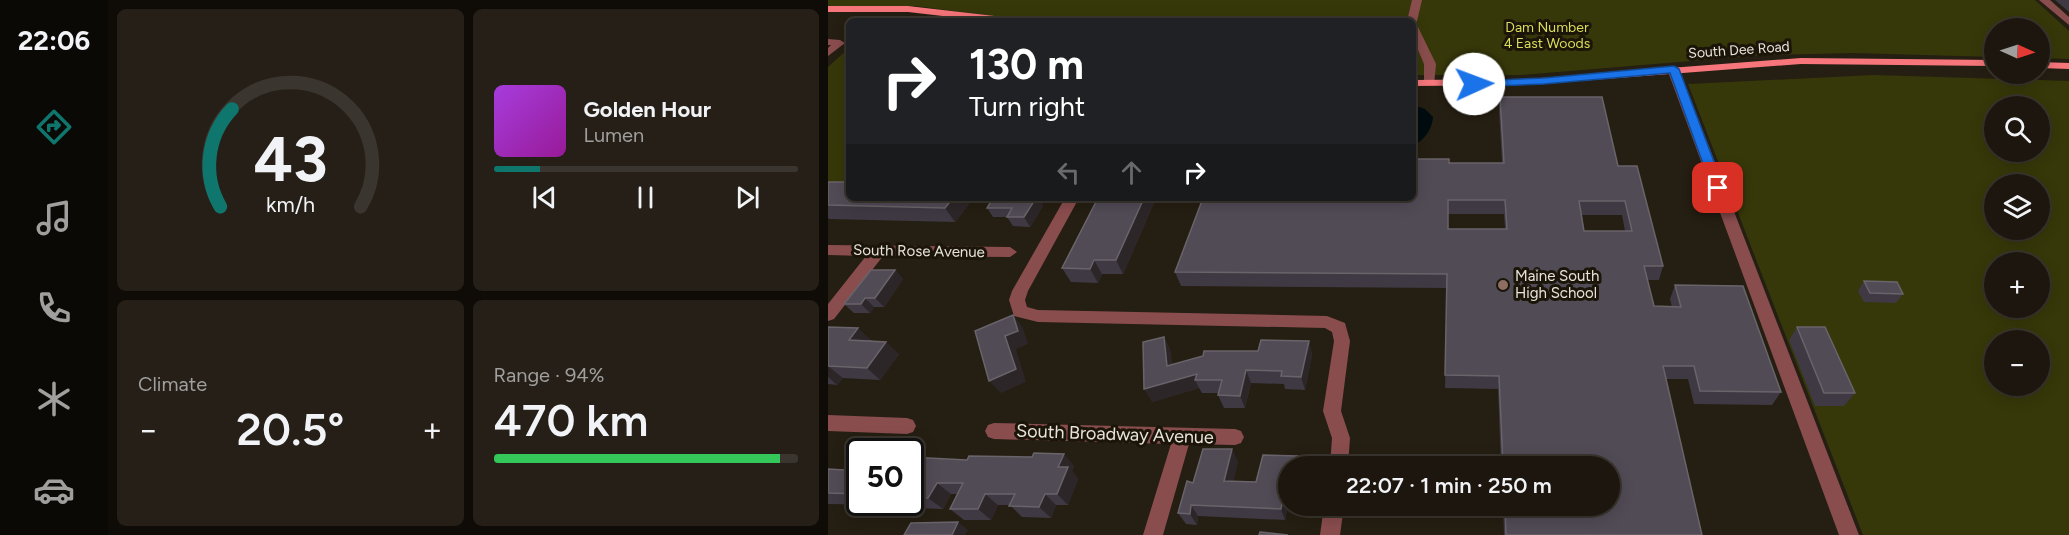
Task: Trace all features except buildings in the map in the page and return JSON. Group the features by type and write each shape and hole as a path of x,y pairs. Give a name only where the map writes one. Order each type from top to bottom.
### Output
{"main road":[{"path":"828,9 908,9 986,18"},
{"path":"828,17 918,18"},
{"name":"South Dee Road","path":"1416,83 1527,82 1801,61 1984,63"},
{"path":"2050,65 2069,66"}],"street":[{"path":"1412,18 1417,0"},
{"path":"2044,0 2068,20"},
{"path":"1416,34 1430,64 1430,83"},
{"path":"828,42 840,43 828,53"},
{"path":"1674,69 1849,535"},
{"path":"1070,201 1020,291 1017,300 1020,312 1038,316 1327,322 1334,324 1339,328 1342,340 1332,411 1341,438 1340,456"},
{"name":"South Rose Avenue","path":"828,250 1010,252"},
{"path":"828,315 879,250"},
{"path":"828,423 907,426"},
{"name":"South Broadway Avenue","path":"994,431 1235,437"},
{"path":"1153,535 1182,436"},
{"path":"1330,535 1333,516"}],"green space":[{"name":"Dam Number 4 East Woods","path":"828,0 2035,0 2069,31 2069,59 2050,58 2050,18 1984,18 1984,57 1853,53 1764,55 1521,75 1416,75 1416,18 1009,18 915,6 828,6"},
{"path":"846,51 846,183 828,183 828,67"},
{"path":"1874,75 1984,78 1984,84 2050,84 2050,80 2069,81 2069,535 1863,535 1688,84"}],"shaded area":[{"path":"1416,106 1425,109 1433,117 1427,134 1416,144"}],"place":[{"name":"Maine South High School","path":"1503,285"}],"route":[{"path":"1474,84 1544,81 1674,69 1718,188"}]}
